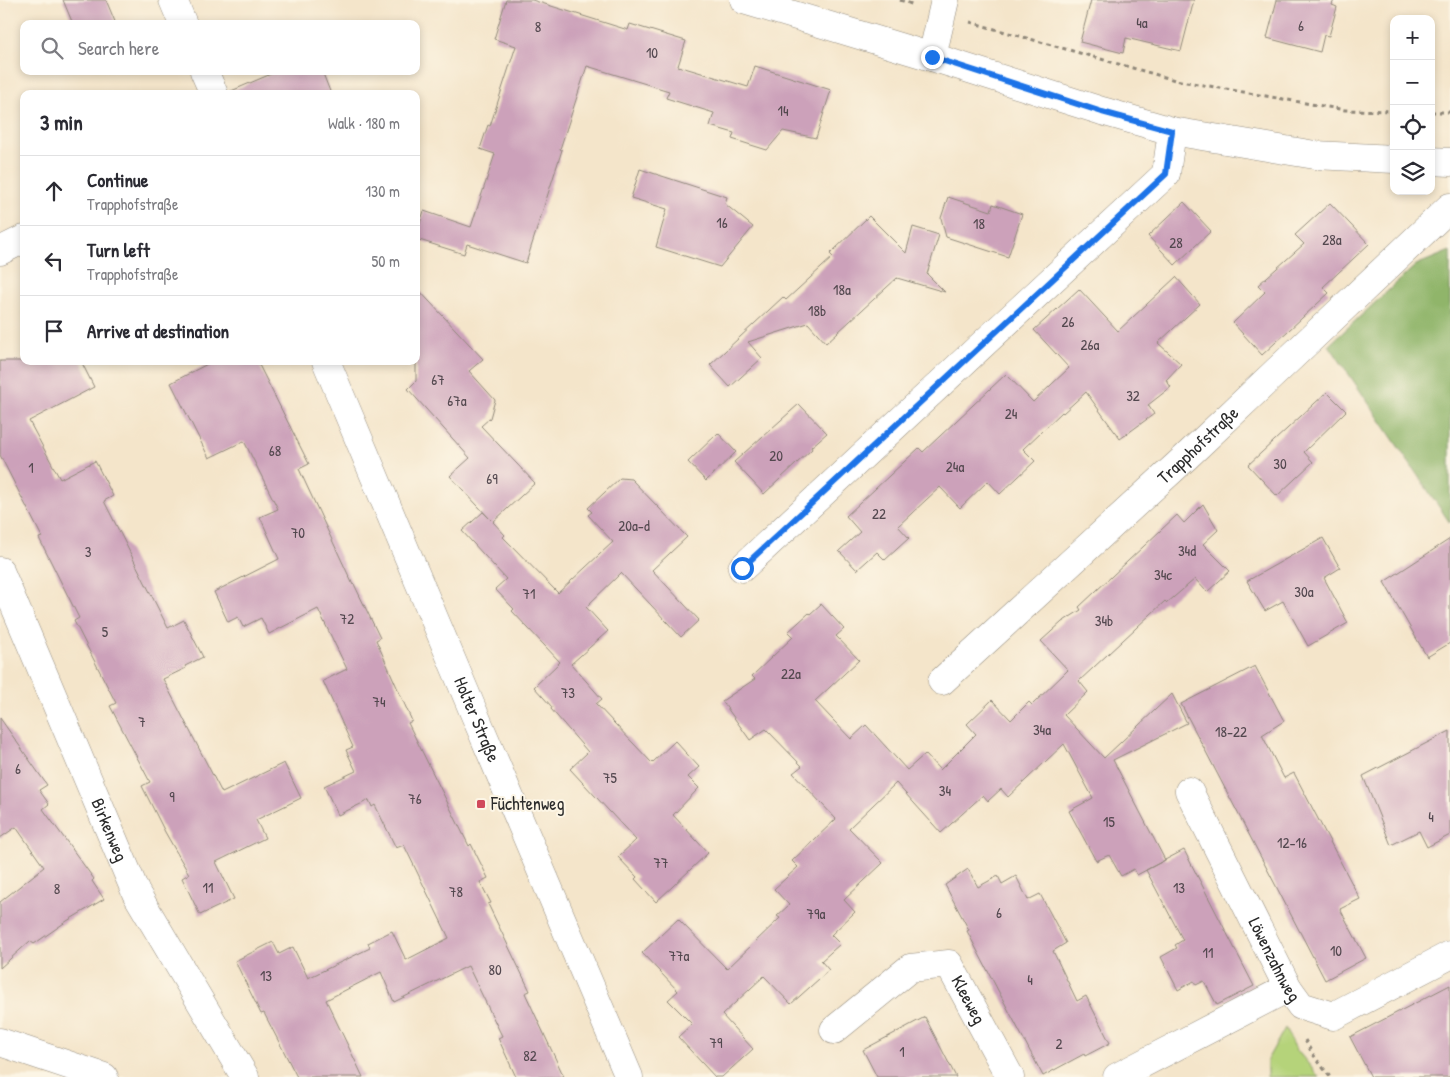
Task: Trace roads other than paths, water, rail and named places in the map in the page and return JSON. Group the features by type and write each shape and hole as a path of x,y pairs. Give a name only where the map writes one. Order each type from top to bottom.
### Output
{"street":[{"path":"173,0 181,20"},
{"path":"744,0 932,57 1102,112 1172,131 1315,155 1390,159"},
{"path":"932,57 944,7"},
{"path":"206,75 212,90"},
{"path":"742,568 1166,174 1172,131"},
{"path":"1435,161 1450,162"},
{"name":"Trapphofstraße","path":"942,680 1186,457 1450,207"},
{"path":"0,251 20,241"},
{"name":"Holter Straße","path":"328,365 629,1077"},
{"name":"Birkenweg","path":"0,571 136,893 245,1077"},
{"name":"Löwenzahnweg","path":"1189,791 1288,988 1301,1006 1333,1016 1450,955"},
{"name":"Kleeweg","path":"834,1030 910,968 949,964 1010,1077"},
{"path":"1117,1077 1288,988"},
{"path":"0,1042 104,1077"}],"place":[{"name":"Füchtenweg","path":"481,804"}]}
